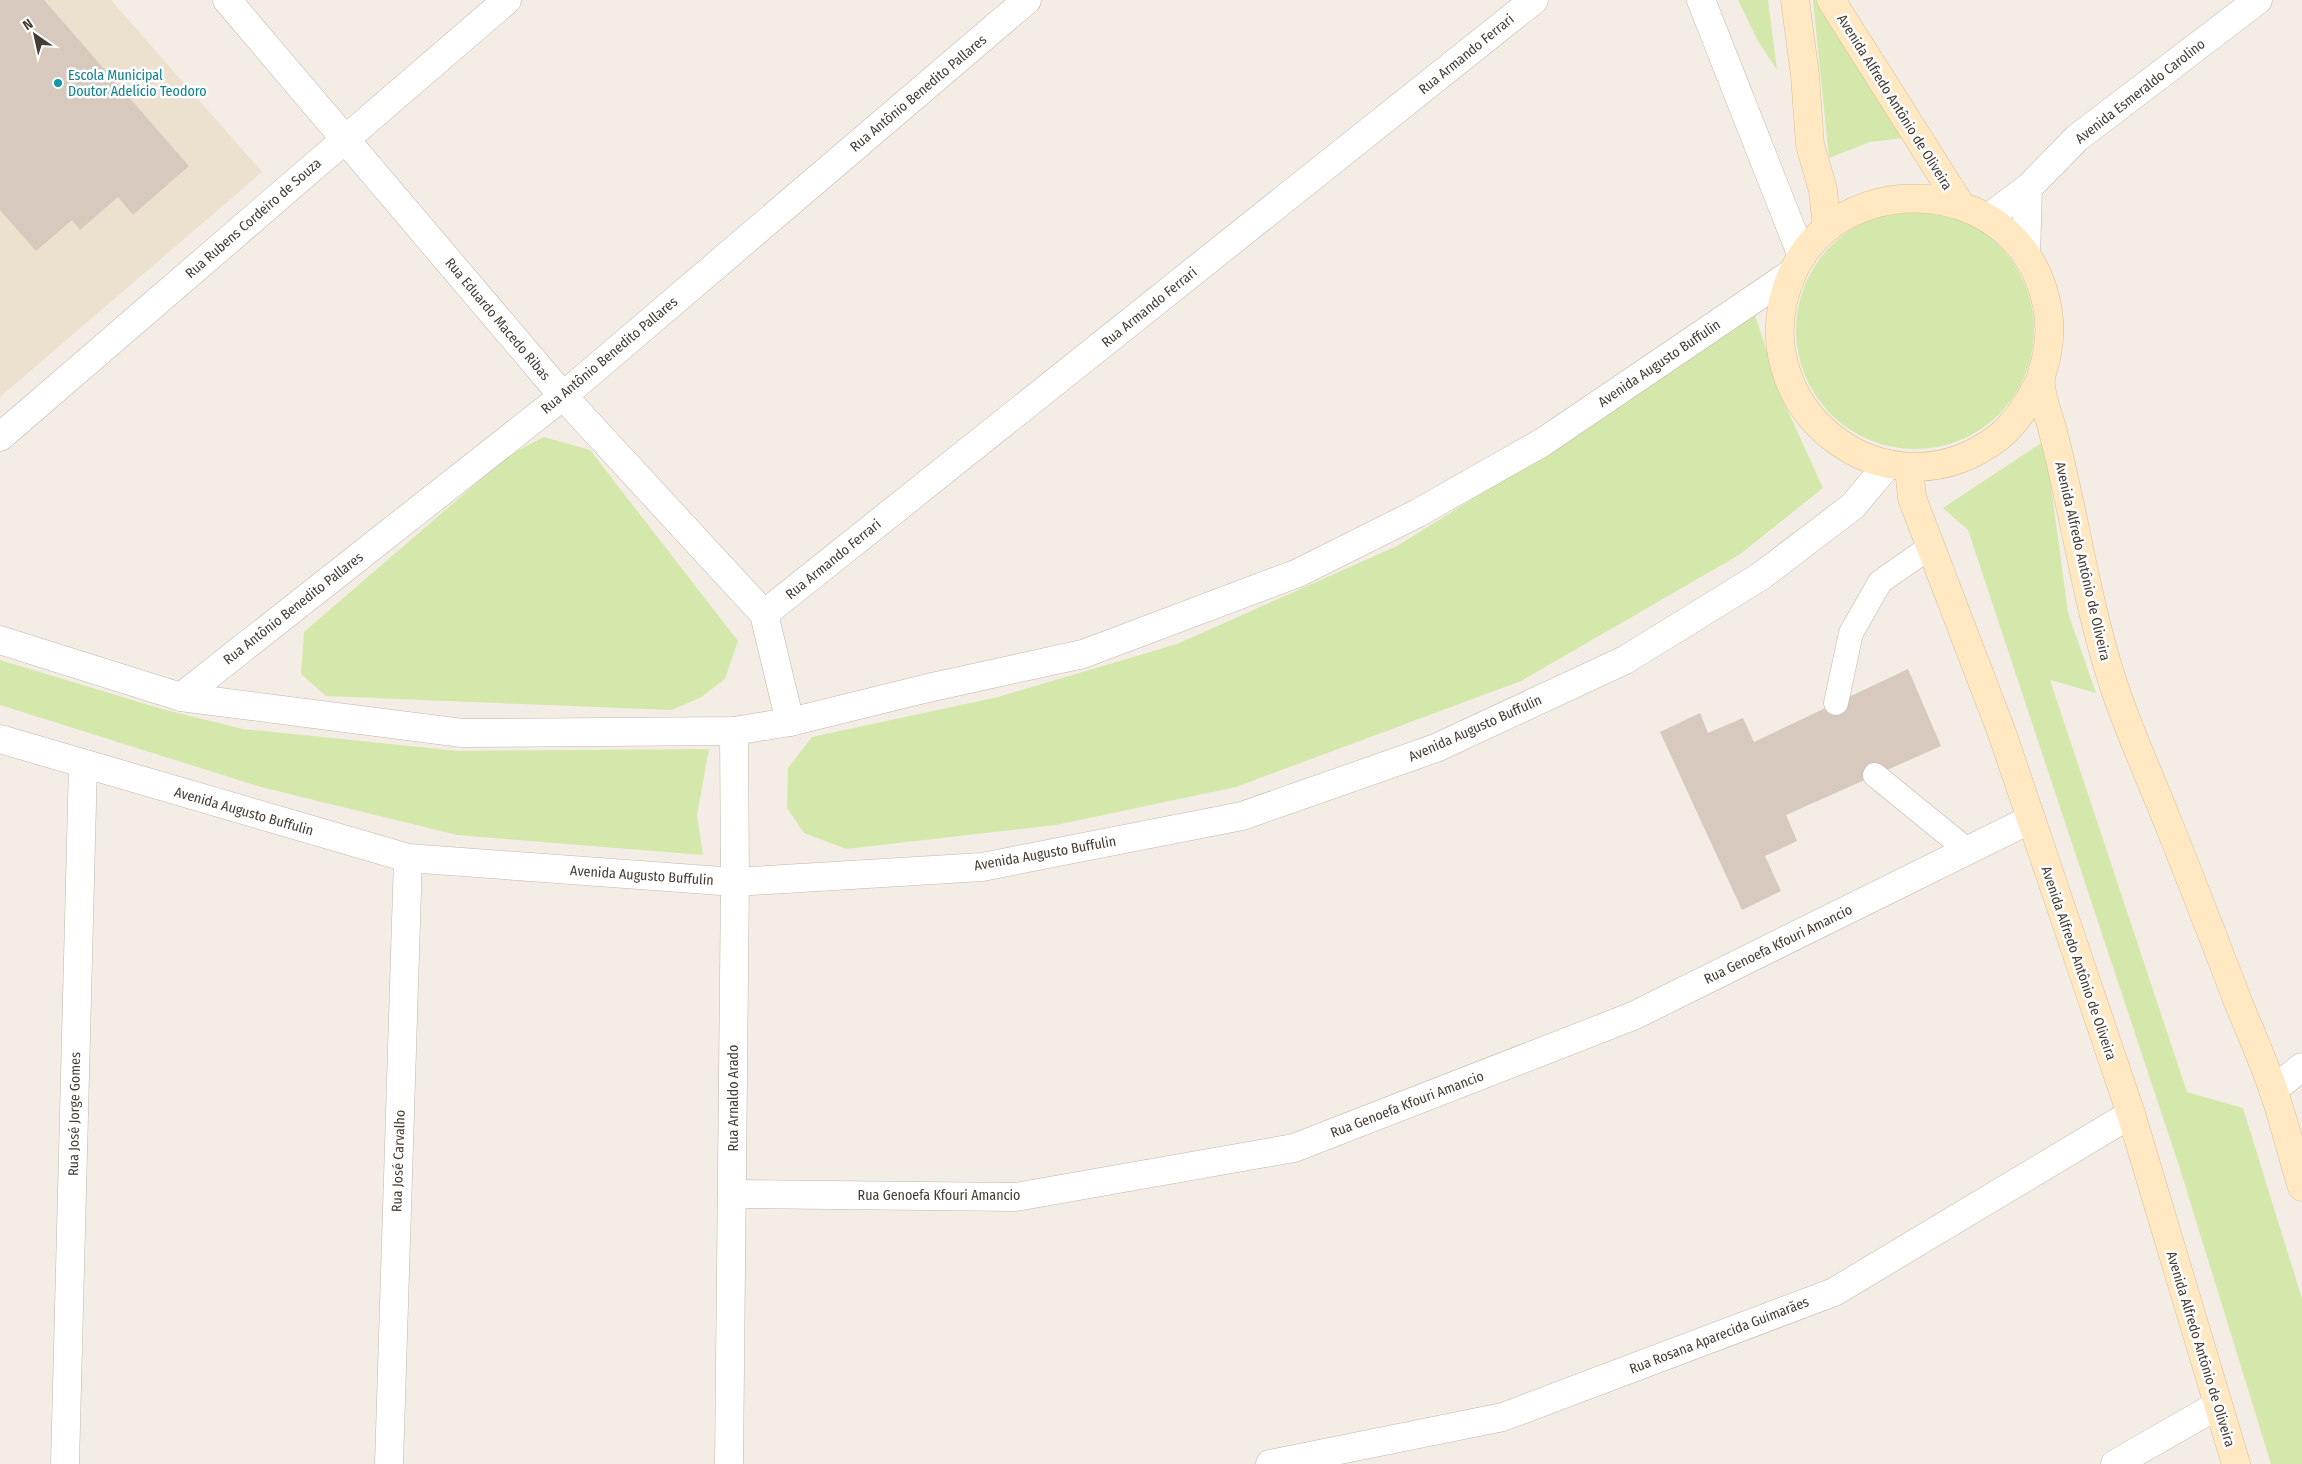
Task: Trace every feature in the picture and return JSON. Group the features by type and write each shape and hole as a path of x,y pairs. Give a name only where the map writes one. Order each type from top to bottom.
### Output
{"main road":[{"path":"1795,0 1805,76 1810,145 1823,190 1809,249 1780,321 1784,370 1806,414 1842,447 1898,466 1942,464 1974,452 2002,434 2024,410 2040,381 2048,349 2049,316 2041,284 2026,255 2009,235 1988,218 1960,204 1925,197 1890,199 1857,210 1809,249"},
{"name":"Avenida Alfredo Antônio de Oliveira","path":"1831,0 1960,204"},
{"name":"Avenida Alfredo Antônio de Oliveira","path":"2040,381 2055,438 2085,578 2111,679 2273,1090 2302,1188"},
{"name":"Avenida Alfredo Antônio de Oliveira","path":"1898,466 2002,733 2131,1114 2236,1464"}],"street":[{"name":"Rua Eduardo Macedo Ribas","path":"227,0 563,396 764,614 790,722"},
{"name":"Rua Rubens Cordeiro de Souza","path":"0,437 507,0"},
{"name":"Rua Antônio Benedito Pallares","path":"181,697 563,396 1027,0"},
{"name":"Rua Armando Ferrari","path":"764,614 1534,0"},
{"path":"1701,0 1778,199 1809,249"},
{"name":"Avenida Esmeraldo Carolino","path":"1988,218 2028,188 2077,138 2258,0"},
{"path":"2026,255 2028,188"},
{"name":"Avenida Augusto Buffulin","path":"0,640 181,697 462,733 734,731 790,722 928,688 1083,654 1298,573 1418,514 1543,442 1809,249"},
{"name":"Avenida Augusto Buffulin","path":"0,738 83,764 408,858 735,882 982,867 1242,816 1436,748 1625,660 1761,576 1853,506 1898,466"},
{"name":"Rua Arnaldo Arado","path":"729,1464 735,882 734,731"},
{"name":"Rua José Jorge Gomes","path":"65,1464 83,764"},
{"name":"Rua Genoefa Kfouri Amancio","path":"732,1194 1016,1197 1294,1148 1633,1016 2031,819"},
{"name":"Rua José Carvalho","path":"389,1464 408,858"},
{"path":"2273,1090 2302,1067"},
{"name":"Rua Rosana Aparecida Guimarães","path":"1270,1464 1503,1417 1834,1292 2131,1114"},
{"path":"2115,1464 2218,1406"}],"lane":[{"path":"1836,703 1851,633 1880,582 1930,547"},
{"path":"1875,775 1967,850"}],"shaded area":[{"path":"44,0 111,0 262,172 0,397 0,210 72,220 80,229 118,197 133,215 189,166"}],"green space":[{"path":"1738,0 1768,0 1777,70 1758,41"},
{"path":"1813,0 1816,0 1904,138 1870,142 1829,158"},
{"path":"1915,211 1938,214 1971,225 1999,246 2020,274 2031,307 2034,330 2031,353 2020,386 1999,414 1971,435 1938,446 1915,449 1892,446 1859,435 1831,414 1810,386 1799,353 1796,330 1799,307 1810,274 1831,246 1859,225 1892,214"},
{"path":"1754,312 1782,398 1823,488 1739,555 1521,681 1236,787 1056,825 846,849 804,833 787,808 788,768 812,737 998,697 1177,644 1397,546 1566,441"},
{"path":"544,437 590,450 738,641 725,679 700,698 671,710 326,696 301,674 304,632 509,455"},
{"path":"2041,443 2048,464 2068,613 2096,693 2050,680 2187,1092 2243,1108 2302,1299 2302,1464 2271,1464 2180,1169 1968,530 1943,508"},
{"path":"0,660 162,709 243,729 459,751 709,749 697,815 703,855 457,835 261,787 0,705"}],"building":[{"name":"Escola Municipal Doutor Adelício Teodoro","path":"0,0 44,0 189,166 133,215 118,197 80,230 72,220 36,251 0,210"},
{"path":"1908,669 1941,746 1786,815 1797,841 1765,856 1781,891 1742,910 1660,732 1700,713 1708,733 1743,718 1754,742"}],"place":[{"name":"Escola Municipal Doutor Adelício Teodoro","path":"58,83"}]}
